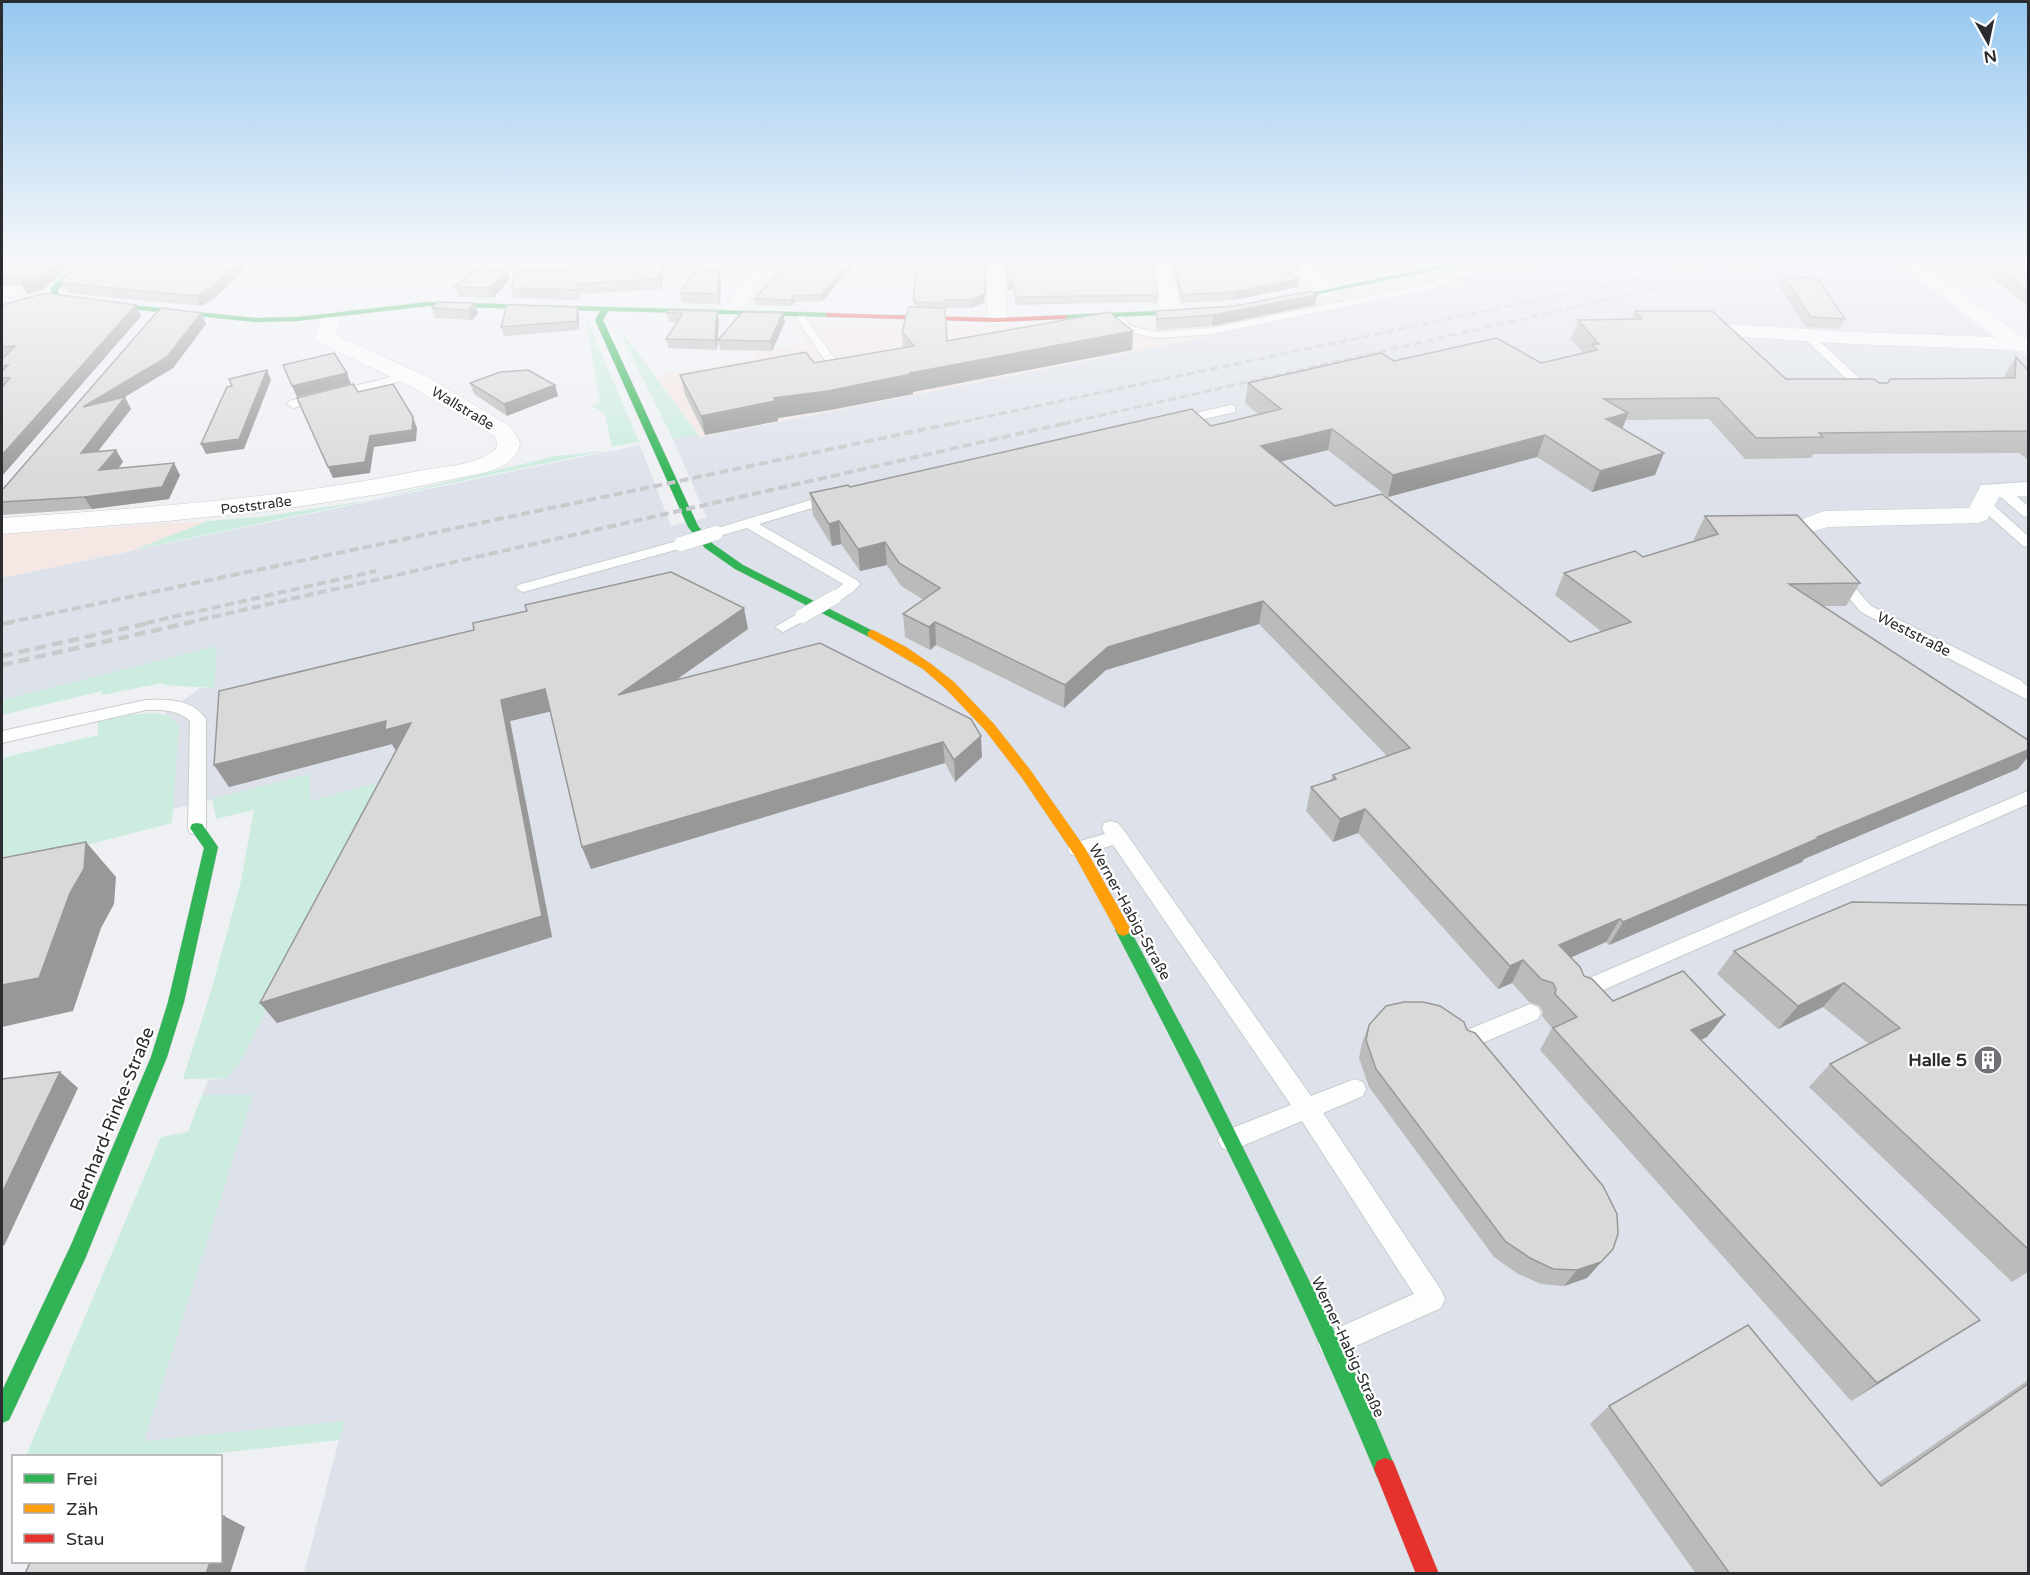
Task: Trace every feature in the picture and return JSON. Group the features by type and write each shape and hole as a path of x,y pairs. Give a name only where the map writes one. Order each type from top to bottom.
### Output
{"street":[{"name":"Wallstraße","path":"325,336 405,375 502,430 509,441 505,453"},
{"name":"Werner-Habig-Straße","path":"606,336 693,527 709,546 739,567 877,636 919,660 955,688 987,721 1014,756 1091,869 1184,1046 1350,1384 1428,1574"},
{"path":"1819,336 2025,346"},
{"path":"2011,336 2025,346"},
{"name":"Poststraße","path":"2,526 196,512 276,503 398,484 487,464 505,453"},
{"path":"1809,527 1824,519 1978,515 1993,497 2028,489"},
{"name":"Bernhard-Rinke-Straße","path":"2,1413 78,1252 159,1057 176,1002 211,847 197,828"}],"lane":[{"path":"811,336 825,362 838,372"},
{"path":"1809,336 1872,398"},
{"path":"293,404 388,382 405,375"},
{"path":"1161,424 1231,409"},
{"path":"523,588 681,544 846,494"},
{"path":"1993,497 2028,513"},
{"path":"1993,497 2028,543"},
{"path":"750,523 754,528 853,584 783,627"},
{"name":"Weststraße","path":"1830,568 1866,609 2014,684 2028,695"},
{"path":"2,737 146,705 169,705 187,709 198,719 197,828"},
{"path":"1580,991 2028,797"},
{"path":"1077,849 1115,833 1307,1109 1432,1299 1330,1344"},
{"path":"1468,1040 1530,1013"},
{"path":"1230,1140 1355,1089"}],"shaded area":[{"path":"801,336 1209,336 700,437 656,376 755,359 753,353 805,343"},
{"path":"1209,336 1992,336 2028,359 2028,1573 304,1573 344,1421 143,1441 253,1095 202,1095 208,1080 227,1078 386,781 310,801 309,774 173,809 179,725 164,714 200,688 213,688 217,646 2,700 2,578 640,445 671,526 707,518 673,439 701,437"},
{"path":"208,521 133,550 2,578 2,534"}],"green space":[{"path":"589,336 594,336 639,442 612,447 605,414 592,406 600,402"},
{"path":"622,336 626,336 700,437 673,439"},
{"path":"604,451 372,500 556,456"},
{"path":"371,500 133,550 208,521 260,517"},
{"path":"217,646 214,688 162,683 102,695 102,691 2,715 2,700"},
{"path":"155,713 169,716 179,725 172,823 2,867 2,758 98,735 98,721"},
{"path":"309,774 311,801 387,780 324,895 242,1059 227,1078 183,1079 212,988 241,881 254,810 216,819 212,799"},
{"path":"202,1095 253,1095 144,1441 345,1421 339,1440 202,1455 26,1455 161,1137 188,1132"}],"building":[{"path":"2,336 108,336 2,455 2,387 10,378 2,378 2,371 8,365 2,366 2,359 15,346 2,347"},
{"path":"136,336 183,336 167,357 83,407 125,397 81,453 116,450 99,470 174,463 162,487 84,497 2,502 2,489"},
{"path":"668,336 715,336 715,340 666,339"},
{"path":"721,336 772,336 770,341 718,340"},
{"path":"906,336 947,336 947,341 972,336 1104,336 828,391 774,398 775,401 701,416 680,375 806,352 814,363 914,346"},
{"path":"1592,336 1740,336 1786,379 1874,379 1879,383 1888,383 1890,379 2015,378 2016,357 2028,370 2028,431 1819,433 1823,437 1756,438 1718,398 1604,399 1628,413 1606,419 1664,453 1600,471 1545,435 1393,475 1332,429 1261,446 1335,506 1382,494 1570,642 1631,622 1564,573 1635,551 1643,557 1718,534 1705,516 1797,515 1860,583 1789,584 2028,740 2028,750 1817,837 1819,838 1623,922 1620,919 1559,945 1580,967 1584,976 1592,979 1613,1001 1683,971 1725,1015 1691,1030 1980,1320 1877,1383 1553,1028 1577,1017 1555,994 1556,989 1553,983 1541,979 1523,960 1510,966 1365,809 1340,819 1311,787 1336,779 1333,775 1410,748 1263,601 1108,647 1065,685 935,622 929,627 903,614 940,588 899,563 885,542 858,549 839,521 829,524 810,493 848,485 850,487 1192,409 1211,426 1281,409 1248,383 1381,353 1394,361 1497,338 1541,363 1597,350 1592,344 1599,344"},
{"path":"334,353 347,373 292,386 283,365"},
{"path":"267,370 239,439 201,444 227,387 232,386 229,379"},
{"path":"528,370 555,385 504,404 470,383 500,372"},
{"path":"353,384 358,392 393,384 413,417 412,430 370,436 365,462 328,467 297,398"},
{"path":"671,572 744,608 618,695 820,643 971,719 981,736 954,760 943,742 582,847 545,689 501,700 542,916 260,1003 411,723 385,730 386,721 214,765 219,691 474,630 473,623 527,611 525,605"},
{"path":"86,842 84,869 70,893 39,978 2,985 2,858"},
{"path":"1852,902 2028,905 2028,1249 1830,1064 1900,1028 1844,983 1798,1006 1734,951"},
{"path":"1404,1002 1423,1002 1440,1006 1464,1022 1467,1030 1475,1033 1603,1186 1617,1214 1618,1234 1613,1249 1601,1262 1577,1270 1553,1269 1530,1258 1505,1241 1376,1069 1366,1040 1369,1025 1386,1006"},
{"path":"60,1072 2,1193 2,1079"},
{"path":"1748,1325 1881,1486 2028,1384 2028,1574 1730,1574 1609,1406"},
{"path":"30,1563 210,1563 206,1574 25,1574"}],"railway":[{"path":"952,424 1365,336"},
{"path":"1063,424 1447,336"},
{"path":"6,623 959,422"},
{"path":"186,623 1070,422"},
{"path":"146,623 376,571"},
{"path":"2,624 13,622"},
{"path":"2,656 153,622"},
{"path":"2,665 192,622"}],"traffic: fast":[{"path":"606,336 693,527 709,546 739,567 873,634"},
{"path":"2,1413 78,1252 159,1057 176,1002 211,847 197,828"},
{"path":"1123,930 1194,1066 1350,1384 1385,1469"}],"traffic: slow":[{"path":"873,634 902,650 950,685 990,727 1027,775 1080,852 1123,930"}],"traffic: jam":[{"path":"1385,1469 1428,1574"}],"place":[{"name":"Halle 5","path":"1988,1060"}]}
